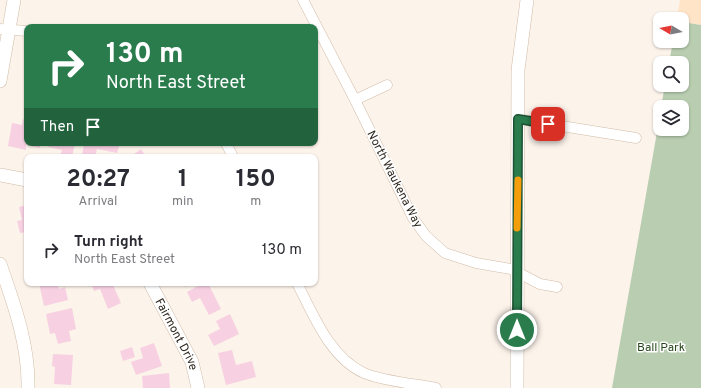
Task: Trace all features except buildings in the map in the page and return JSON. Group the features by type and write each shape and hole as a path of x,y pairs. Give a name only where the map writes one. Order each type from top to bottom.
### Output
{"street":[{"path":"0,81 4,30 14,0"},
{"name":"North Waukena Way","path":"303,0 315,24"},
{"path":"517,388 518,70 527,0"},
{"name":"North Waukena Way","path":"318,29 414,218 426,236 445,253 476,263 511,269 540,284 557,287"},
{"path":"4,30 24,32"},
{"path":"355,100 387,85"},
{"path":"518,119 636,138"},
{"path":"0,175 24,179"},
{"path":"0,264 14,304 26,350 28,388"},
{"name":"Fairmont Drive","path":"152,286 192,362 198,388"},
{"path":"299,286 322,331 332,346 350,365 364,374 436,388"}],"shaded area":[{"path":"680,0 701,0 701,25 689,23 689,12 678,12"}],"green space":[{"name":"Ball Park","path":"689,23 701,25 701,388 612,388 656,136 689,136 689,100 662,100 664,92 689,92 689,56 670,56 672,48 689,48"}],"slow traffic":[{"path":"517,228 518,180"}],"route":[{"path":"517,330 518,119 548,124"}]}
